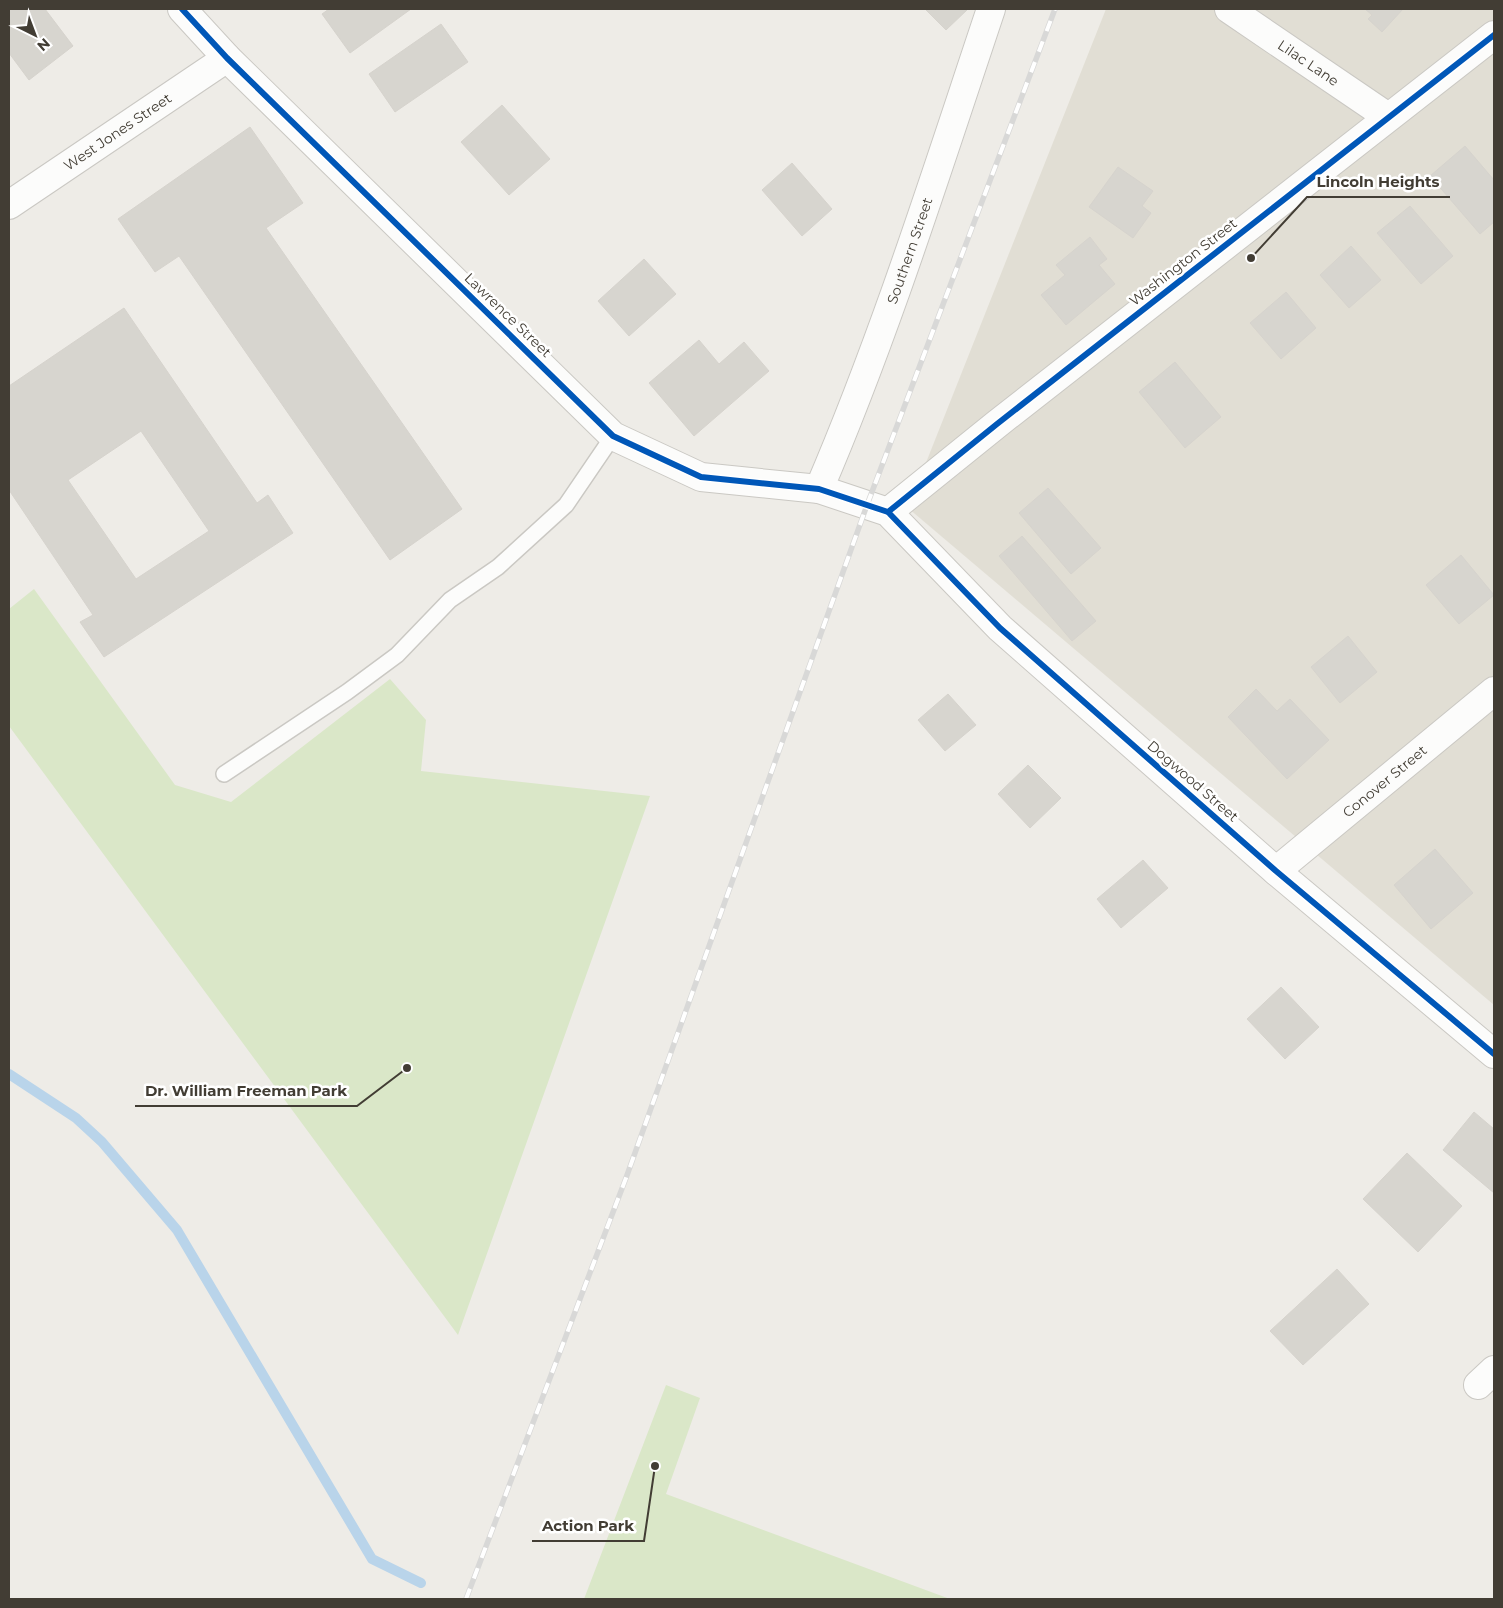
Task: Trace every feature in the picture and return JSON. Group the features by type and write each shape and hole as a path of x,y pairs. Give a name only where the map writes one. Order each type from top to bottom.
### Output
{"street":[{"name":"Lawrence Street","path":"182,9 227,58 613,436 701,477 819,489 888,512"},
{"name":"Southern Street","path":"819,489 882,329 991,9"},
{"name":"Lilac Lane","path":"1230,9 1388,117"},
{"name":"Washington Street","path":"888,512 1494,35"},
{"name":"West Jones Street","path":"9,205 227,58"},
{"name":"Dogwood Street","path":"888,512 1000,628 1276,871 1494,1054"},
{"name":"Conover Street","path":"1276,871 1494,691"}],"lane":[{"path":"224,774 347,692 397,655 450,600 498,567 566,505 613,436"}],"shaded area":[{"path":"1106,9 1494,9 1494,1005 908,508"}],"green space":[{"path":"34,589 175,785 231,802 390,679 426,720 421,771 650,796 458,1335 9,726 9,609"},
{"path":"666,1385 700,1398 666,1494 950,1599 584,1599"}],"building":[{"path":"9,9 45,9 73,46 29,80 9,53"},
{"path":"329,9 411,9 350,53 322,14"},
{"path":"925,9 968,9 946,30"},
{"path":"1365,9 1403,9 1382,32 1368,19 1372,15"},
{"path":"441,24 468,62 395,112 369,74"},
{"path":"502,105 550,159 509,195 461,142"},
{"path":"250,127 303,203 266,228 462,509 390,560 179,256 155,272 118,219"},
{"path":"1465,146 1494,180 1494,222 1480,234 1430,176"},
{"path":"792,163 832,209 802,236 762,190"},
{"path":"1118,167 1153,191 1142,206 1151,213 1133,238 1089,207"},
{"path":"1410,206 1453,256 1421,284 1377,233"},
{"path":"1090,237 1107,259 1099,265 1115,284 1066,325 1041,295 1065,275 1056,265"},
{"path":"1351,246 1381,280 1349,308 1320,275"},
{"path":"644,259 676,294 629,336 598,301"},
{"path":"1286,292 1316,328 1281,359 1250,323"},
{"path":"124,308 257,503 268,495 293,533 104,657 80,622 93,615 9,490 9,386","holes":["141,431 209,531 136,579 68,480"]},
{"path":"699,340 719,364 744,342 769,371 694,436 649,383"},
{"path":"1175,362 1221,417 1185,448 1139,392"},
{"path":"1048,488 1101,548 1071,574 1019,513"},
{"path":"1022,536 1096,621 1072,641 999,556"},
{"path":"1461,555 1494,595 1459,624 1426,585"},
{"path":"1348,636 1377,672 1340,703 1311,667"},
{"path":"1256,689 1277,711 1290,699 1329,740 1287,779 1228,717"},
{"path":"948,694 976,725 945,751 918,720"},
{"path":"1028,765 1061,798 1030,828 998,794"},
{"path":"1435,849 1473,893 1431,929 1394,885"},
{"path":"1143,860 1168,888 1121,928 1097,899"},
{"path":"1281,987 1319,1027 1285,1059 1247,1019"},
{"path":"1474,1112 1494,1129 1494,1193 1443,1150"},
{"path":"1407,1153 1462,1206 1418,1252 1363,1199"},
{"path":"1337,1269 1369,1304 1303,1365 1270,1331"}],"waterway":[{"path":"9,1074 76,1118 102,1142 177,1230 372,1559 421,1583"}],"railway":[{"path":"466,1599 626,1178 867,505 1055,9"}],"cycle path":[{"path":"182,9 227,58 613,436 701,477 819,489 888,512 1000,628 1276,871 1494,1054"},
{"path":"888,512 997,424 1494,35"}],"place":[{"name":"Lincoln Heights","path":"1251,258"},
{"name":"Dr. William Freeman Park","path":"407,1068"},
{"name":"Action Park","path":"655,1466"}]}
